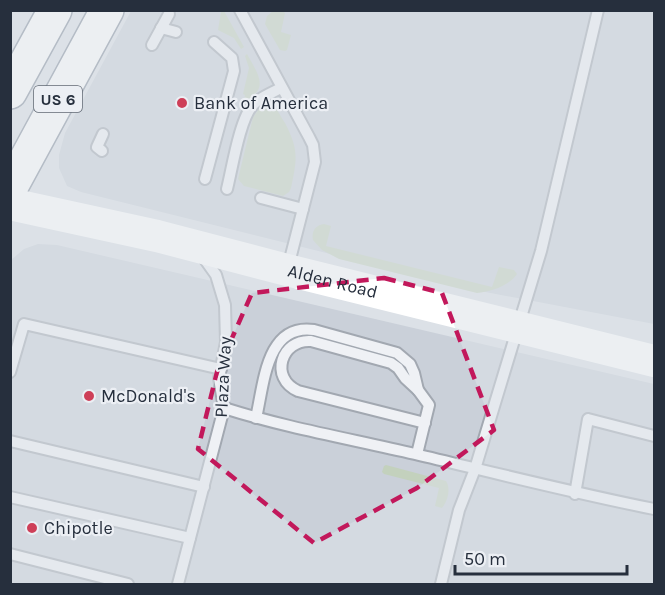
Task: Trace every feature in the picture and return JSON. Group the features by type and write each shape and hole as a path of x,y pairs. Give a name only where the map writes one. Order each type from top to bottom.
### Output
{"highway":[{"name":"US 6","path":"14,77 55,10"},
{"name":"US 6","path":"10,189 107,10"}],"street":[{"name":"Alden Road","path":"10,204 193,245 654,361"}],"lane":[{"path":"240,10 309,137 315,154 315,162 287,270"},
{"path":"441,585 459,510 475,469 541,251 598,10"},
{"path":"152,45 169,14"},
{"path":"161,27 176,32"},
{"path":"205,180 234,70 232,58 214,42"},
{"path":"227,189 244,121 249,110 258,100 281,88"},
{"path":"102,151 98,147 103,134"},
{"path":"261,198 303,210"},
{"name":"Plaza Way","path":"178,585 224,408 219,378 226,342 225,305 216,275 193,245"},
{"path":"10,372 24,324 221,369"},
{"path":"256,418 274,346 287,334 297,330 314,330 392,350 406,359 414,373 418,390"},
{"path":"417,454 425,423 429,405 398,368 391,363 311,341 300,342 286,353 281,364 284,380 298,391 425,423"},
{"path":"224,408 256,418 417,454 575,494 654,510"},
{"path":"575,494 588,419 654,436"},
{"path":"10,441 204,487"},
{"path":"10,497 190,538"},
{"path":"10,554 128,585"}],"highlighted area":[{"path":"384,278 442,293 494,430 417,488 314,543 198,449 217,372 252,293"}],"shaded area":[{"path":"131,11 654,11 654,324 475,290 81,192 67,186 59,168 59,155 65,133"},
{"path":"38,244 57,245 654,384 654,584 11,584 11,260 24,249"}],"green space":[{"path":"217,11 224,11 244,47 241,49 234,38 218,30 221,12"},
{"path":"273,11 285,13 281,32 291,35 285,51 280,50 265,24 267,16"},
{"path":"247,54 258,74 260,85 241,113 249,68 245,56"},
{"path":"270,105 277,110 285,123 293,140 296,155 291,188 283,196 244,186 238,179 253,117 261,106"},
{"path":"324,224 331,226 326,246 492,287 499,267 514,270 517,274 499,288 477,293 339,259 322,250 313,240 315,229"},
{"path":"386,465 446,481 448,494 442,508 435,506 439,488 384,474 382,472"}],"place":[{"name":"Bank of America","path":"182,103"},
{"name":"McDonald's","path":"89,396"},
{"name":"Chipotle","path":"32,528"}]}
